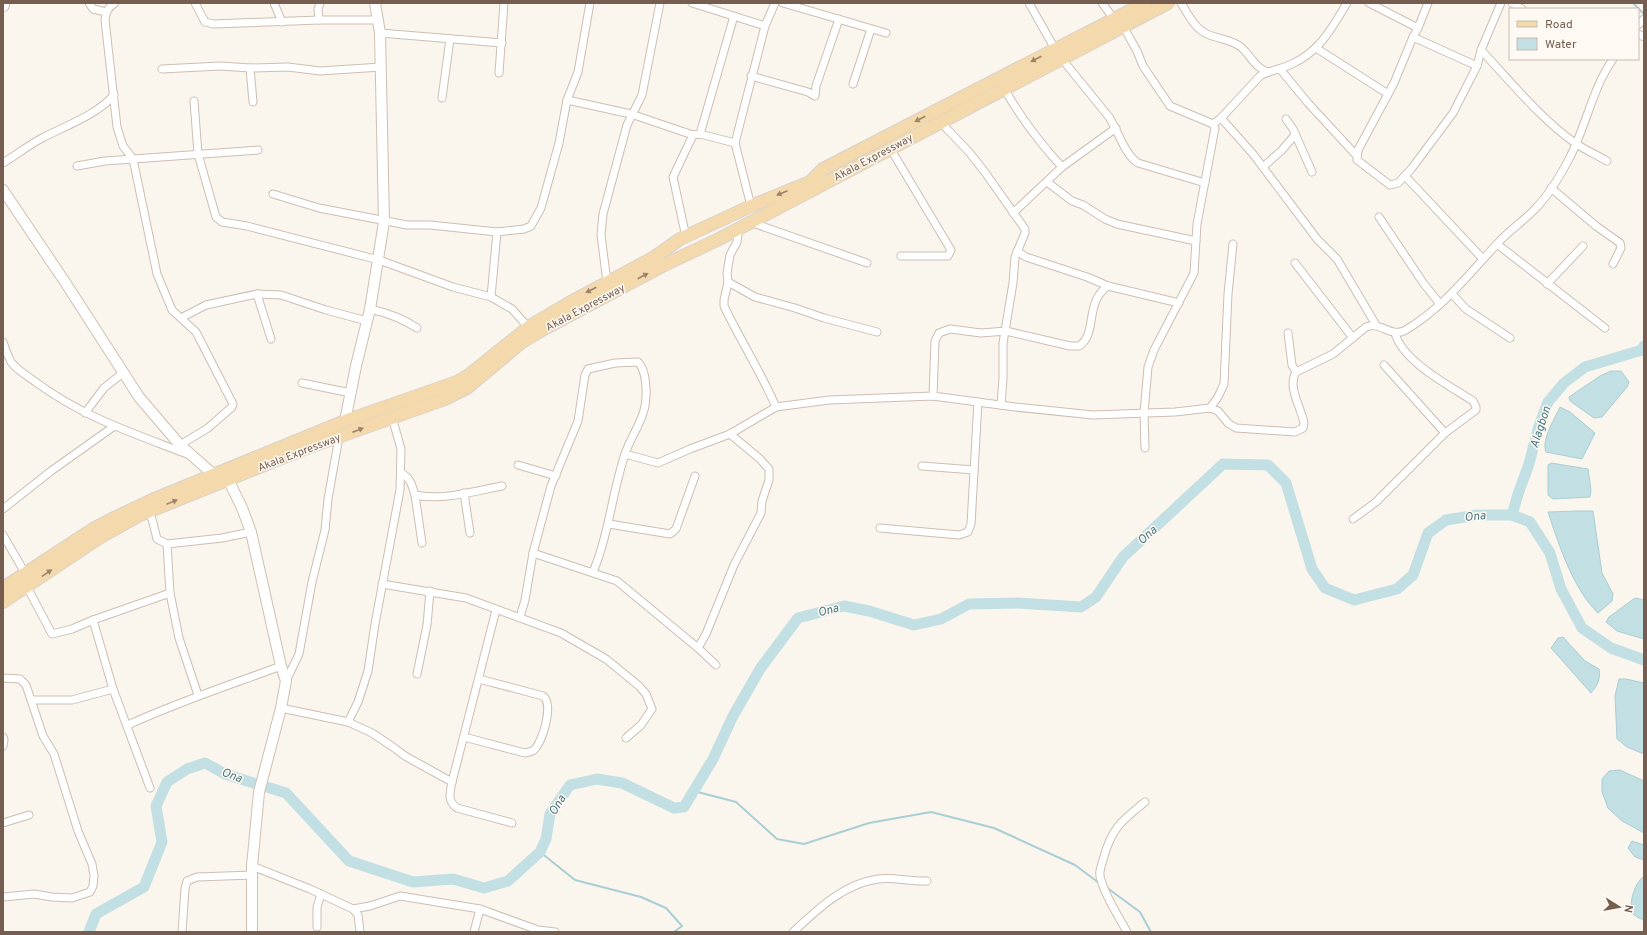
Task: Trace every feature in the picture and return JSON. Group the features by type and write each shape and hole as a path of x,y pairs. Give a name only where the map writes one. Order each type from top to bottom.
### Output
{"main road":[{"name":"Akala Expressway","path":"3,602 27,587 96,534 114,518 213,474 345,421 457,382 469,375 528,328 568,303 653,258 683,238 751,206 810,182 823,169 1058,54 1118,22 1145,3"},
{"name":"Akala Expressway","path":"1118,22 1168,3"},
{"name":"Akala Expressway","path":"3,588 25,573 96,534 228,479 392,417 445,399 467,388 522,342 542,330 664,265 717,240 1004,88 1058,54"},
{"path":"711,225 717,240"},
{"path":"683,238 696,250"}],"street":[{"path":"3,8 5,7 6,3"},
{"path":"89,3 93,9 106,12"},
{"path":"115,3 111,5 106,12 105,20 117,127 123,146 133,158 156,274 172,310 196,332 233,404 232,407 208,428 180,445"},
{"path":"194,3 205,22 213,24 319,20 378,20"},
{"path":"274,3 282,22"},
{"path":"319,20 318,9 320,3"},
{"path":"345,421 370,308 384,222 380,33 375,3"},
{"path":"499,73 504,3"},
{"path":"273,194 319,208 384,222 407,225 430,225 497,232 524,229 531,226 541,208 559,142 567,100 578,72 590,3"},
{"path":"607,282 601,235 603,214 627,125 642,95 660,3"},
{"path":"692,3 765,26"},
{"path":"751,206 735,143 765,26 775,3"},
{"path":"783,3 886,33"},
{"path":"1029,3 1040,25 1058,54 1116,128 1130,156 1138,163 1205,183"},
{"path":"1102,3 1118,22 1137,51 1143,66 1170,106 1213,124 1215,128 1196,241 1194,273 1149,360 1146,375 1144,413 1145,448"},
{"path":"1181,3 1194,24 1207,34 1225,39 1240,46 1261,69 1268,72"},
{"path":"1213,124 1221,118 1260,76 1280,69 1302,58 1316,48 1324,40 1347,3"},
{"path":"1369,3 1418,28"},
{"path":"1356,155 1363,139 1394,83 1428,3"},
{"path":"1280,69 1308,102 1334,129 1356,155 1357,160 1390,185 1398,183 1453,113 1477,66 1481,50 1502,3"},
{"path":"683,238 673,177 696,134 734,16"},
{"path":"751,76 808,92 815,96 816,86 839,19"},
{"path":"853,84 871,29"},
{"path":"380,33 502,43"},
{"path":"1413,37 1477,66"},
{"path":"442,98 450,39"},
{"path":"1316,48 1388,94"},
{"path":"1481,50 1534,106 1576,144 1607,161"},
{"path":"625,454 658,463 730,434 776,406 824,400 933,396 1093,415 1210,408 1218,411 1228,423 1236,428 1295,432 1300,430 1303,428 1304,423 1293,386 1296,372 1333,354 1366,327 1376,325 1395,333 1409,328 1452,294 1497,244 1535,210 1562,172 1576,144 1595,93 1610,60"},
{"path":"162,70 220,66 250,68 288,67 320,71 381,67"},
{"path":"250,68 253,102"},
{"path":"1004,88 1013,105 1040,143 1062,167"},
{"path":"3,163 41,138 81,119 109,101 114,95"},
{"path":"567,100 623,112 631,116 696,134 735,143"},
{"path":"194,101 198,154 216,217 222,222 247,226 379,260 453,287 491,297 512,309 528,328"},
{"path":"1221,118 1263,167 1317,239 1336,259 1376,325"},
{"path":"1286,119 1296,135 1312,172"},
{"path":"942,121 947,129 969,152 984,171 1025,229 1025,233 1017,251 1002,351 1003,378 1001,405"},
{"path":"1013,213 1062,167 1116,128"},
{"path":"1263,167 1296,135"},
{"path":"890,148 951,250 948,256 901,256"},
{"path":"77,166 133,158 258,150"},
{"path":"1405,176 1484,259"},
{"path":"1047,182 1067,198 1117,224 1196,241"},
{"path":"1551,188 1596,226 1620,243 1621,248 1613,264"},
{"path":"4,192 61,275 139,397 180,445 213,474"},
{"path":"1379,217 1424,284 1440,304"},
{"path":"749,222 867,263"},
{"path":"735,230 738,235 737,242 730,255 727,272 728,282 724,294 724,306 739,338 766,384 776,406"},
{"path":"491,297 497,232"},
{"path":"1210,408 1220,393 1225,380 1228,294 1233,244"},
{"path":"1497,244 1605,328"},
{"path":"1547,284 1583,246"},
{"path":"1017,251 1026,257 1087,277 1108,286 1179,303"},
{"path":"1295,263 1353,338"},
{"path":"728,282 755,297 824,318 878,332"},
{"path":"933,396 935,341 939,333 950,329 981,333 1006,331 1070,346 1079,346 1087,338 1095,300 1100,292 1108,286"},
{"path":"181,318 206,305 258,294 281,295 326,310 367,321"},
{"path":"258,294 271,339"},
{"path":"1452,294 1466,309 1510,338"},
{"path":"370,308 393,315 417,328"},
{"path":"1288,333 1292,365 1296,372"},
{"path":"1353,519 1376,502 1445,433 1476,410 1476,404 1430,373 1400,345 1395,333"},
{"path":"3,342 11,362 23,374 55,396 85,413 114,426 189,454"},
{"path":"520,617 525,600 533,553 551,486 578,421 585,375 588,369 615,363 638,362 642,366 644,378 646,394 645,408 625,454 609,524 601,553 593,572"},
{"path":"1384,365 1445,433"},
{"path":"85,413 104,388 124,372"},
{"path":"302,383 351,393"},
{"path":"880,528 959,535 964,534 970,528 978,402"},
{"path":"348,722 358,702 368,670 382,584 393,529 401,473 401,449 392,417"},
{"path":"3,509 51,471 114,426"},
{"path":"698,648 706,634 734,565 760,513 762,501 769,480 769,469 760,459 730,434"},
{"path":"252,932 253,871 259,792 281,708 286,681 299,654 312,582 325,530 328,499 339,437"},
{"path":"518,465 556,476"},
{"path":"922,466 974,470"},
{"path":"401,473 407,476 410,480 416,495 422,543"},
{"path":"609,524 670,534 676,529 695,476"},
{"path":"228,479 242,508 251,532 281,666 286,681"},
{"path":"416,495 436,497 502,486"},
{"path":"464,492 470,532"},
{"path":"150,511 157,539 167,544 222,538 251,532"},
{"path":"3,535 25,573"},
{"path":"167,544 170,593 179,638 198,695"},
{"path":"533,553 617,581 650,610 698,648 716,665"},
{"path":"382,584 466,598 561,633 606,659 639,686 646,694 652,709 641,725 626,738"},
{"path":"27,587 52,634 72,629 93,620 170,593"},
{"path":"416,674 426,625 430,591"},
{"path":"496,610 449,799 457,808 512,823"},
{"path":"93,620 113,689 128,725 150,788"},
{"path":"128,725 162,709 198,695 281,666"},
{"path":"3,678 20,679 26,685 44,736 54,754 78,831 92,864 93,886 90,892 72,898 52,898 34,894 3,897"},
{"path":"464,737 525,753 533,751 540,742 545,726 548,701 543,696 479,679"},
{"path":"32,700 72,700 113,689"},
{"path":"281,708 348,722 372,733 393,746 405,756 452,782"},
{"path":"3,736 3,746"},
{"path":"1127,932 1100,880 1099,873 1111,835 1121,822 1145,802"},
{"path":"3,823 29,815"},
{"path":"182,932 185,889 187,882 197,877 253,871 321,894 353,909 358,915 360,932"},
{"path":"793,932 828,900 847,889 879,879 927,881"},
{"path":"318,927 317,907 321,894"},
{"path":"353,909 370,906 400,896 480,909 537,931 555,932"},
{"path":"474,932 480,909"}],"water":[{"path":"1611,371 1621,371 1629,382 1627,387 1602,417 1594,418 1570,401 1569,397 1600,376"},
{"path":"1560,407 1570,412 1595,433 1582,459 1546,452 1545,441"},
{"path":"1551,463 1588,469 1591,490 1590,497 1553,499 1548,495 1548,465"},
{"path":"1593,511 1602,573 1613,594 1612,601 1598,613 1581,592 1574,579 1562,552 1548,512"},
{"path":"1635,598 1644,600 1644,639 1617,631 1606,622 1609,617"},
{"path":"1563,637 1585,661 1599,669 1598,682 1591,693 1551,648 1558,638"},
{"path":"1619,679 1644,683 1644,754 1627,747 1617,739 1615,696"},
{"path":"1620,770 1644,781 1644,833 1622,821 1608,808 1602,792 1602,779 1609,771"},
{"path":"1632,841 1644,845 1644,860 1635,857 1628,848"},
{"path":"1644,876 1644,920 1631,913 1631,908 1635,888"}],"waterway":[{"path":"1633,3 1638,8"},
{"path":"1639,9 1644,14"},
{"name":"Alagbon","path":"1512,515 1529,464 1538,429 1548,402 1564,383 1585,367 1642,350 1644,346"},
{"name":"Ona","path":"89,932 96,914 144,887 162,842 156,806 167,782 187,769 205,763 225,774 286,793 349,861 413,882 453,879 484,888 508,881 540,852 546,839 550,814 570,785 597,779 622,783 674,808 684,807 713,759 733,716 760,669 798,618 844,606 869,611 914,625 941,619 969,604 1018,603 1081,607 1096,597 1123,557 1223,464 1268,465 1286,483 1312,569 1325,588 1354,600 1397,589 1413,575 1428,533 1446,520 1477,515 1512,515 1530,522 1550,553 1561,589 1582,628 1611,648 1644,660"},
{"path":"694,791 736,802 777,839 804,844 869,823 931,812 994,828 1075,865 1099,883"},
{"path":"540,852 575,880 641,897 666,908 682,926 674,932"},
{"path":"1106,887 1140,912 1151,932"}]}
